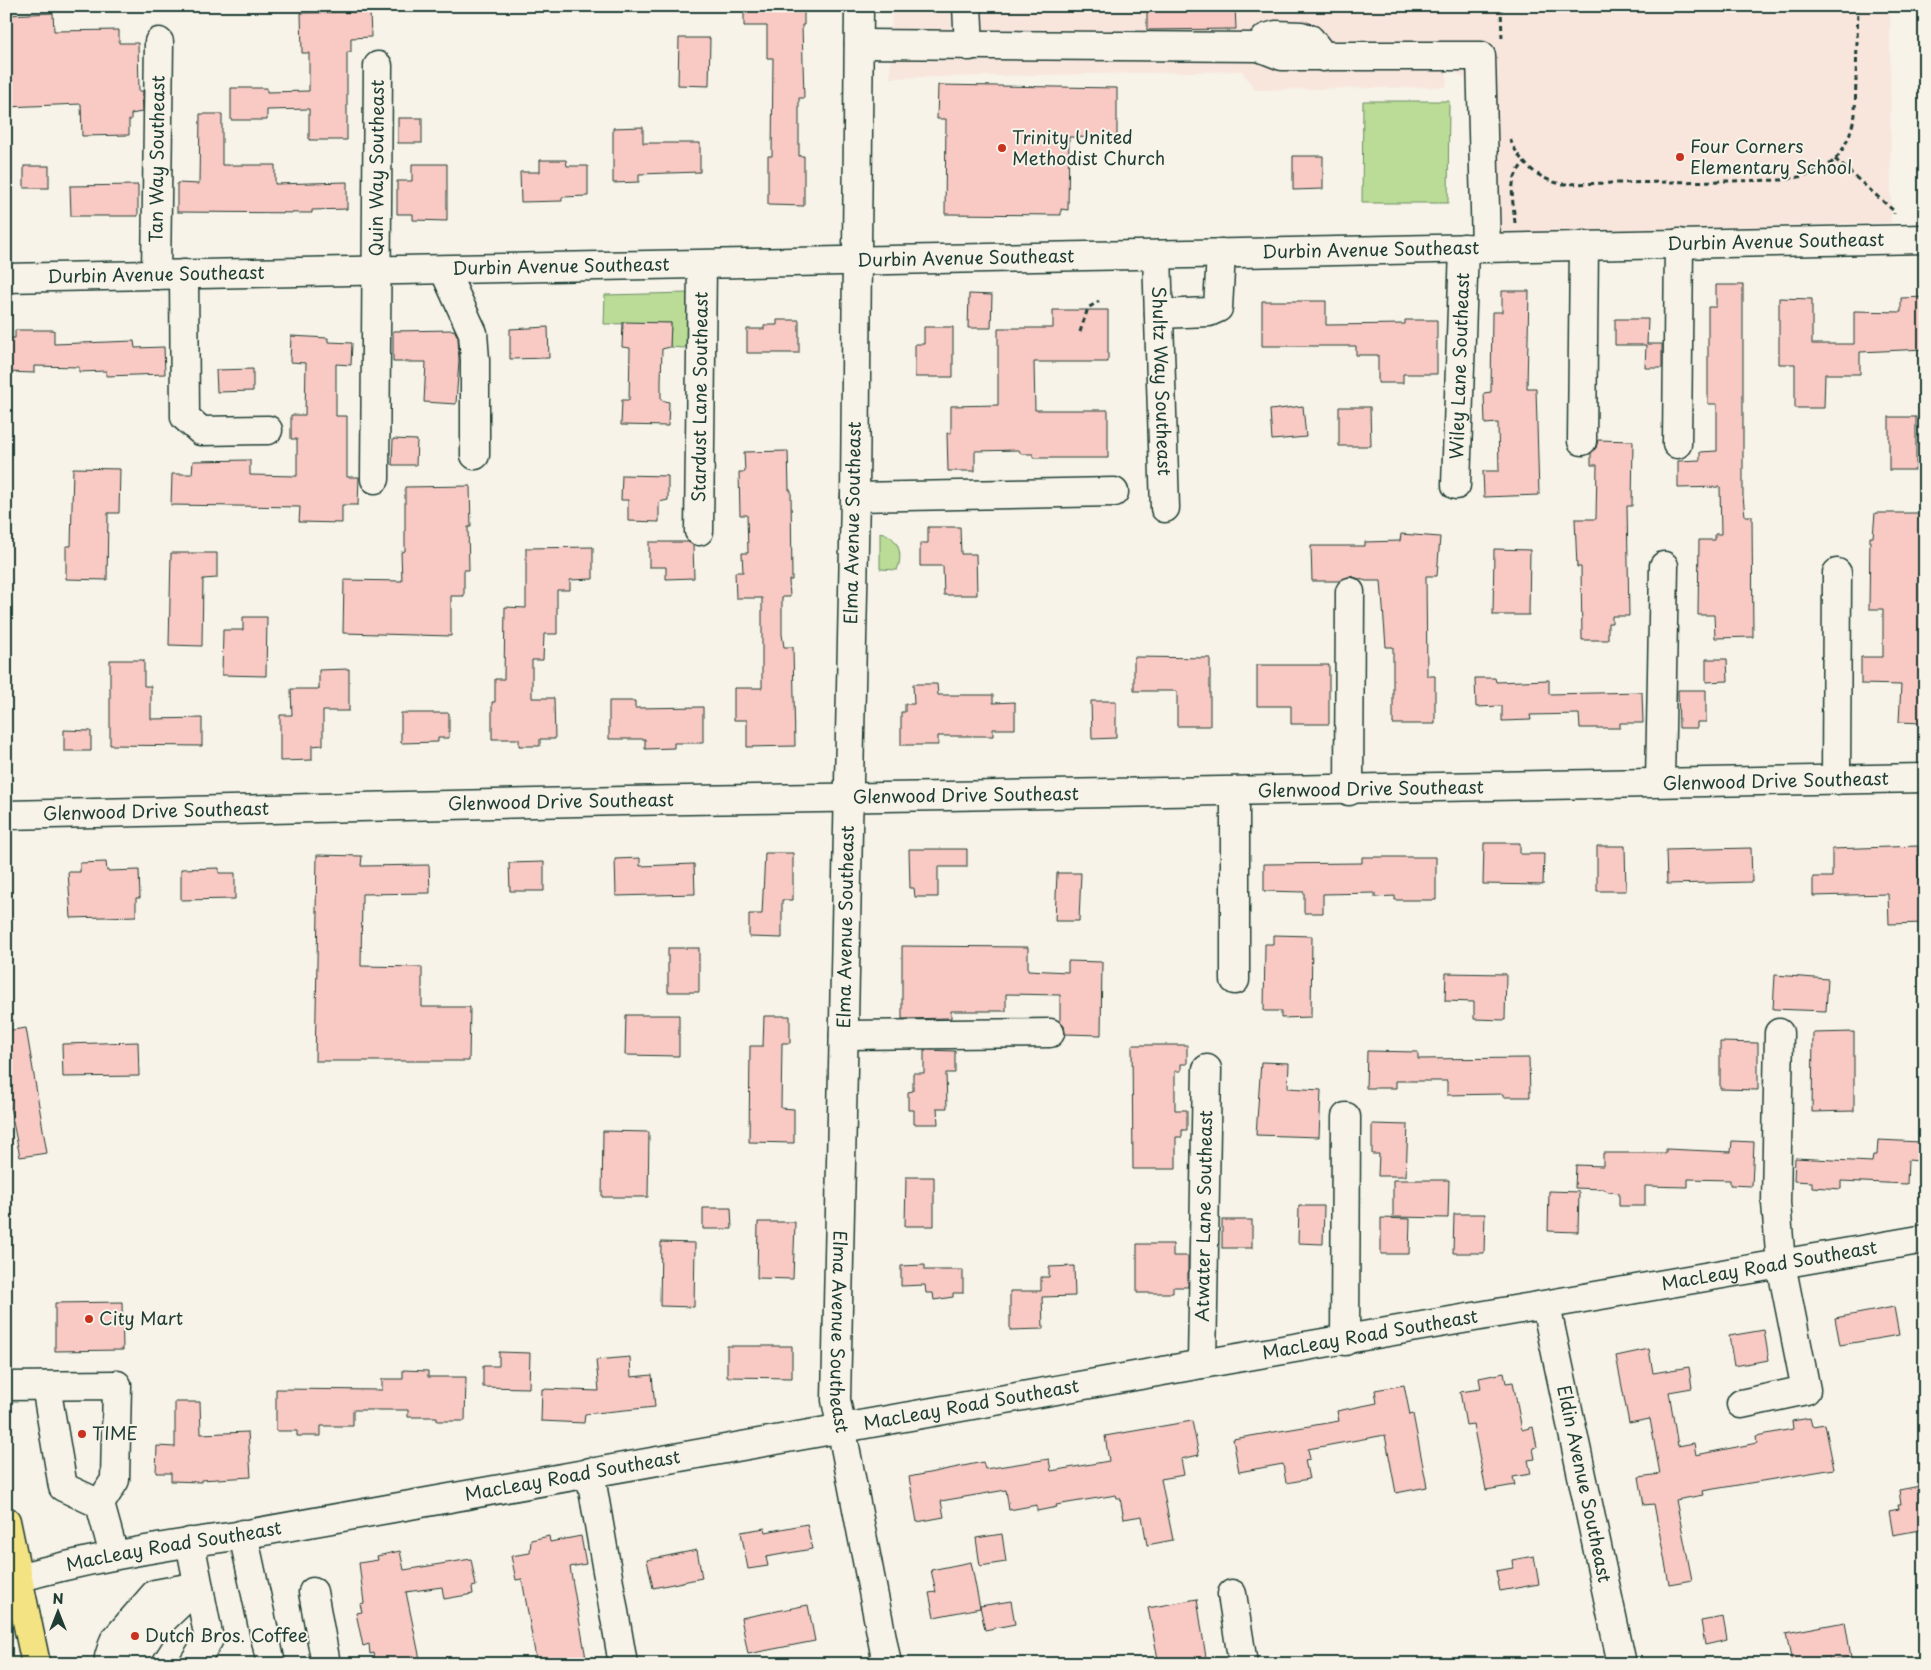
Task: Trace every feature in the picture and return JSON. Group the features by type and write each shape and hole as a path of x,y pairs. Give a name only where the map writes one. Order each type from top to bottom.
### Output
{"main road":[{"path":"6,1521 36,1664"}],"street":[{"name":"Elma Avenue Southeast","path":"859,6 855,497 836,1400 887,1664"},
{"path":"858,44 969,46 967,6"},
{"name":"Tan Way Southeast","path":"156,275 159,42"},
{"name":"Wiley Lane Southeast","path":"969,46 1259,47 1282,56 1481,56 1475,247 1456,485"},
{"name":"Quin Way Southeast","path":"374,479 378,66"},
{"name":"Durbin Avenue Southeast","path":"6,278 702,265 1516,246 1925,240"},
{"path":"1677,444 1679,243"},
{"path":"1582,441 1584,245"},
{"path":"1159,314 1209,312 1218,308 1221,253"},
{"name":"Shultz Way Southeast","path":"1157,254 1165,508"},
{"name":"Stardust Lane Southeast","path":"699,531 702,265"},
{"path":"444,270 473,333 475,360 474,455"},
{"path":"184,274 185,417 201,431 268,430"},
{"path":"855,497 1114,492"},
{"path":"1660,782 1664,566"},
{"path":"1836,780 1837,573"},
{"path":"1349,791 1350,592"},
{"name":"Glenwood Drive Southeast","path":"6,815 849,798 1349,791 1660,782 1925,778"},
{"path":"1235,793 1235,980"},
{"path":"844,1035 1050,1033"},
{"path":"1741,1404 1806,1390 1780,1264 1776,1203 1779,1033"},
{"name":"Atwater Lane Southeast","path":"1202,1364 1207,1068"},
{"path":"1345,1340 1346,1117"},
{"name":"MacLeay Road Southeast","path":"18,1578 114,1555 1925,1239"},
{"name":"Eldin Avenue Southeast","path":"1546,1306 1622,1664"},
{"path":"6,1386 117,1385 115,1480 100,1504 114,1555"},
{"path":"46,1386 63,1487 100,1504"},
{"path":"590,1472 623,1664"},
{"path":"243,1534 271,1664"},
{"path":"190,1542 209,1639 193,1664"},
{"path":"110,1664 109,1657 114,1642 154,1594 198,1586"},
{"path":"130,1664 154,1628 198,1586"},
{"path":"313,1592 326,1664"},
{"path":"1232,1594 1243,1664"}],"path":[{"path":"1501,6 1502,43"},
{"path":"1508,130 1515,151 1524,163 1539,176 1549,181 1577,185 1782,180 1815,174 1825,169 1836,159 1848,138 1855,115 1858,6"},
{"path":"1836,159 1894,211 1895,240"},
{"path":"1516,246 1512,184 1517,171 1524,163"},
{"path":"1080,332 1088,308 1098,301"}],"shaded area":[{"name":"Four Corners Elementary School","path":"892,6 1890,6 1891,223 1471,234 1468,85 1464,78 1454,71 1447,72 1446,87 1255,90 1242,71 890,78"}],"green space":[{"path":"1363,101 1449,101 1448,203 1362,203"},
{"path":"689,293 689,344 684,348 670,347 671,323 604,324 605,295"},
{"path":"880,532 891,537 898,546 900,558 897,570 880,569"}],"building":[{"path":"744,6 804,6 804,25 802,25 804,98 799,98 799,156 804,156 804,206 768,205 768,156 772,156 773,58 767,58 767,26 744,26"},
{"path":"1147,6 1235,6 1236,29 1147,30"},
{"path":"370,12 371,37 351,38 351,52 347,52 347,140 309,140 309,109 267,110 267,120 231,120 231,88 267,88 267,92 309,91 309,53 302,53 301,13"},
{"path":"53,13 54,31 119,30 119,43 138,43 139,91 143,91 142,112 131,114 129,135 82,136 81,104 6,107 6,15"},
{"path":"679,38 710,38 709,86 678,85"},
{"path":"938,85 1117,88 1117,138 1069,137 1068,210 1061,209 1061,215 945,214 946,119 937,119"},
{"path":"200,114 222,114 222,165 275,165 275,184 347,182 347,209 312,210 312,213 177,212 177,183 199,184"},
{"path":"398,118 422,118 422,143 398,143"},
{"path":"643,127 643,143 700,143 700,172 639,174 639,182 613,183 613,128"},
{"path":"1293,156 1323,156 1323,189 1293,190"},
{"path":"540,160 566,160 567,166 588,166 588,196 562,197 562,201 521,202 520,172 540,172"},
{"path":"412,164 447,164 447,221 413,220 413,214 397,214 397,181 412,181"},
{"path":"24,166 49,166 49,188 24,188"},
{"path":"138,185 138,216 71,216 70,186"},
{"path":"1716,285 1743,285 1743,496 1745,516 1752,516 1753,637 1715,638 1714,615 1698,615 1699,540 1715,540 1715,534 1721,534 1720,487 1678,488 1678,461 1700,460 1700,452 1717,451 1717,404 1708,404 1708,307 1716,307"},
{"path":"1502,291 1529,291 1527,388 1536,388 1539,495 1484,497 1483,471 1499,471 1498,423 1485,424 1484,393 1491,392 1492,312 1502,312"},
{"path":"969,294 992,295 991,328 968,328"},
{"path":"1925,297 1925,349 1860,352 1860,374 1825,374 1824,408 1795,408 1795,364 1779,364 1779,298 1812,299 1812,344 1854,344 1854,311 1901,312 1901,298"},
{"path":"1262,301 1326,301 1326,325 1405,324 1405,320 1437,320 1437,374 1403,374 1403,383 1378,383 1378,355 1356,355 1356,346 1262,346"},
{"path":"1053,310 1108,310 1108,362 1034,362 1035,410 1108,410 1108,458 1033,458 1033,454 1021,454 1019,450 975,451 975,471 948,471 947,433 951,433 951,406 998,405 998,328 1053,328"},
{"path":"1615,319 1648,319 1647,344 1662,344 1662,368 1645,368 1646,345 1615,345"},
{"path":"777,320 799,320 799,353 747,353 747,329 764,329 764,325 777,325"},
{"path":"623,322 671,323 670,347 662,349 661,381 661,400 669,402 668,426 621,425 622,400 629,400 630,348 622,347"},
{"path":"548,327 549,358 510,359 510,329"},
{"path":"924,327 953,327 953,377 915,377 915,344 924,344"},
{"path":"15,330 54,330 54,344 134,341 135,348 164,347 165,374 106,376 106,371 79,372 79,367 34,366 34,373 6,372 6,338 15,338"},
{"path":"454,330 458,337 459,361 456,404 424,402 426,362 393,362 393,331"},
{"path":"291,336 328,338 328,342 352,343 351,365 336,364 336,416 347,416 347,477 359,477 358,505 342,505 342,523 299,522 300,507 171,505 172,474 192,474 193,461 250,460 250,475 297,476 297,439 291,439 291,415 305,415 306,363 290,362"},
{"path":"253,369 253,391 217,392 216,370"},
{"path":"1303,406 1306,437 1272,440 1270,410"},
{"path":"1339,407 1370,407 1371,446 1339,446"},
{"path":"1889,417 1916,417 1916,470 1889,470"},
{"path":"393,439 417,440 416,465 392,465"},
{"path":"1598,440 1633,441 1632,506 1627,506 1629,616 1612,616 1612,623 1608,623 1608,640 1582,640 1581,567 1577,567 1575,519 1596,519 1597,465 1591,465 1591,453 1596,448"},
{"path":"788,451 789,490 791,490 792,580 789,580 790,597 782,597 782,634 784,647 793,647 795,746 747,747 747,720 734,720 734,688 762,688 762,598 736,598 735,572 743,572 742,553 748,553 747,515 740,515 739,472 745,472 744,452"},
{"path":"73,468 120,469 119,513 108,513 107,580 66,579 66,546 71,546"},
{"path":"622,475 668,476 668,500 659,502 659,522 628,521 628,500 621,500"},
{"path":"470,486 471,527 468,527 469,570 464,570 464,596 451,596 451,636 343,633 344,580 402,581 401,552 405,551 405,487"},
{"path":"1875,513 1920,513 1921,657 1925,657 1923,723 1899,722 1901,685 1861,684 1861,657 1883,657 1883,609 1869,609 1870,537 1873,537"},
{"path":"928,527 960,527 961,554 976,554 977,595 944,595 943,566 920,566 920,543 928,543"},
{"path":"1401,534 1440,537 1437,576 1426,576 1427,676 1435,676 1435,724 1393,724 1393,647 1386,647 1381,581 1366,581 1350,576 1340,581 1312,581 1311,546 1365,546 1365,542 1400,541"},
{"path":"649,542 688,542 693,545 694,578 666,579 666,567 649,567"},
{"path":"593,547 593,579 570,580 570,590 557,590 557,634 544,634 543,660 532,660 532,698 554,698 555,739 540,739 540,746 519,746 519,739 492,739 492,702 495,702 495,679 504,679 505,607 526,608 526,548"},
{"path":"1494,549 1530,550 1529,615 1493,615"},
{"path":"171,553 217,553 217,578 203,579 202,646 169,645"},
{"path":"243,617 267,617 266,676 222,675 223,630 243,630"},
{"path":"1134,657 1210,658 1210,726 1177,726 1177,691 1134,691"},
{"path":"1706,659 1727,659 1728,681 1706,682"},
{"path":"110,660 144,660 144,686 151,686 151,719 202,718 202,746 110,745"},
{"path":"1257,665 1329,665 1329,724 1291,724 1291,706 1257,706"},
{"path":"349,669 349,711 323,711 323,745 312,746 312,760 280,761 280,715 292,715 291,689 319,689 319,670"},
{"path":"1475,678 1495,678 1496,682 1549,680 1549,694 1642,692 1643,723 1620,723 1620,728 1580,728 1579,714 1530,715 1531,720 1502,721 1502,706 1476,707"},
{"path":"913,684 937,684 938,695 993,695 993,703 1015,702 1015,729 993,729 993,736 938,736 938,745 901,745 901,712 905,712 905,704 914,704"},
{"path":"1678,690 1706,690 1706,722 1697,722 1697,728 1679,728"},
{"path":"609,701 635,701 635,708 703,707 703,743 674,743 674,748 645,749 645,739 609,739"},
{"path":"1091,701 1116,701 1116,738 1092,739"},
{"path":"401,713 449,713 449,738 438,738 438,742 401,743"},
{"path":"64,730 91,731 91,751 64,751"},
{"path":"1484,843 1520,843 1520,854 1544,854 1543,885 1483,884"},
{"path":"1597,846 1625,846 1626,891 1597,891"},
{"path":"1918,846 1919,885 1925,885 1925,923 1889,924 1888,894 1813,896 1813,877 1832,877 1832,849"},
{"path":"1751,848 1752,882 1667,884 1666,850"},
{"path":"909,849 967,849 967,867 938,867 938,897 915,897 914,888 910,888"},
{"path":"765,853 793,853 793,900 782,900 782,938 749,937 749,914 762,914"},
{"path":"317,855 362,856 361,866 429,865 430,893 362,894 361,966 422,967 422,1007 470,1007 469,1061 315,1061 318,912 316,912"},
{"path":"1362,857 1436,857 1436,900 1395,900 1395,896 1375,897 1375,893 1323,894 1323,913 1304,913 1304,892 1264,891 1264,864 1362,863"},
{"path":"640,858 640,866 694,864 695,894 616,896 615,859"},
{"path":"106,862 107,871 139,870 140,898 136,898 136,916 71,918 68,872 80,872 80,863"},
{"path":"544,862 544,891 510,891 509,863"},
{"path":"219,868 219,873 235,873 235,899 181,900 181,869"},
{"path":"1057,873 1081,873 1079,921 1055,921"},
{"path":"1273,935 1312,936 1311,1017 1281,1018 1281,1011 1264,1011 1265,944 1273,944"},
{"path":"902,946 1028,947 1028,970 1068,972 1068,961 1102,962 1101,1035 1065,1034 1064,1026 1060,1022 1060,995 1006,994 1006,1011 951,1011 951,1018 902,1019"},
{"path":"668,948 699,948 699,992 668,992"},
{"path":"1446,973 1506,974 1505,1020 1474,1019 1474,1002 1445,1001"},
{"path":"1775,975 1828,979 1826,1011 1773,1009"},
{"path":"626,1015 679,1015 679,1056 625,1055"},
{"path":"764,1016 790,1016 790,1043 782,1043 781,1108 794,1109 794,1143 749,1142 750,1046 763,1046"},
{"path":"26,1028 47,1153 20,1157 6,1087 6,1031"},
{"path":"1854,1032 1854,1111 1812,1112 1813,1033"},
{"path":"138,1042 139,1076 63,1077 62,1044"},
{"path":"1720,1042 1758,1043 1758,1090 1720,1089"},
{"path":"1132,1045 1187,1045 1187,1064 1181,1064 1181,1071 1175,1071 1175,1110 1187,1110 1187,1130 1182,1130 1182,1137 1176,1137 1176,1169 1133,1169"},
{"path":"924,1050 955,1051 955,1073 946,1073 947,1108 937,1108 938,1124 914,1124 914,1110 908,1110 908,1092 913,1091 913,1073 924,1073"},
{"path":"1367,1051 1418,1052 1418,1059 1529,1058 1530,1097 1503,1097 1503,1094 1447,1095 1447,1081 1396,1081 1396,1088 1366,1088"},
{"path":"1261,1062 1289,1063 1288,1088 1321,1090 1319,1137 1256,1135"},
{"path":"1372,1124 1408,1125 1406,1176 1378,1176 1379,1154 1372,1154"},
{"path":"603,1131 649,1132 648,1197 602,1197"},
{"path":"1878,1140 1920,1142 1919,1161 1908,1160 1907,1184 1841,1181 1841,1189 1812,1187 1812,1182 1794,1181 1795,1158 1872,1162 1873,1155 1877,1155"},
{"path":"1732,1141 1754,1142 1752,1186 1730,1185 1730,1180 1688,1179 1688,1187 1645,1186 1645,1206 1619,1206 1619,1193 1608,1192 1604,1189 1575,1188 1576,1165 1603,1166 1603,1153 1666,1153 1666,1149 1731,1152"},
{"path":"906,1177 934,1177 934,1226 905,1226"},
{"path":"1393,1180 1449,1180 1448,1218 1393,1217"},
{"path":"1549,1191 1579,1192 1578,1232 1548,1231"},
{"path":"1299,1206 1324,1206 1323,1244 1298,1243"},
{"path":"703,1208 731,1208 732,1229 703,1229"},
{"path":"1454,1214 1485,1214 1484,1253 1453,1253"},
{"path":"1381,1218 1410,1219 1409,1254 1381,1254"},
{"path":"1222,1220 1252,1220 1252,1248 1222,1248"},
{"path":"758,1222 795,1222 793,1279 757,1278"},
{"path":"661,1242 695,1243 694,1307 660,1306"},
{"path":"1137,1244 1173,1244 1173,1256 1188,1256 1188,1287 1173,1287 1173,1293 1137,1293"},
{"path":"925,1265 925,1270 963,1270 963,1293 953,1293 953,1297 934,1300 933,1293 926,1293 925,1285 901,1286 901,1266"},
{"path":"1074,1266 1075,1296 1042,1297 1043,1329 1010,1330 1010,1291 1041,1291 1041,1277 1049,1277 1049,1267"},
{"name":"City Mart","path":"122,1302 123,1350 55,1351 55,1303"},
{"path":"1894,1307 1899,1335 1840,1345 1835,1318"},
{"path":"1764,1330 1769,1360 1734,1366 1729,1336"},
{"path":"727,1346 792,1346 792,1378 727,1377"},
{"path":"1649,1349 1653,1373 1689,1367 1692,1388 1669,1392 1678,1446 1694,1443 1696,1455 1757,1443 1756,1436 1793,1429 1792,1421 1810,1418 1812,1426 1825,1424 1834,1469 1702,1491 1703,1495 1676,1500 1692,1580 1669,1584 1654,1504 1644,1505 1639,1477 1660,1474 1650,1419 1629,1423 1616,1356"},
{"path":"499,1352 530,1353 529,1388 483,1387 483,1366 499,1366"},
{"path":"630,1357 631,1377 652,1375 655,1407 585,1414 584,1423 541,1421 542,1389 599,1391 596,1360"},
{"path":"403,1370 428,1371 428,1377 466,1377 465,1421 437,1421 437,1417 408,1417 408,1410 353,1410 353,1426 321,1426 321,1436 297,1436 297,1431 276,1431 276,1389 382,1390 382,1379 403,1379"},
{"path":"1504,1373 1506,1383 1513,1382 1522,1430 1533,1427 1537,1447 1533,1448 1535,1459 1528,1460 1531,1474 1513,1477 1515,1485 1486,1490 1473,1424 1466,1425 1460,1392 1481,1389 1479,1378"},
{"path":"1404,1385 1410,1415 1413,1414 1427,1487 1396,1493 1385,1435 1308,1449 1310,1459 1305,1460 1309,1479 1286,1483 1283,1464 1239,1472 1233,1439 1339,1421 1337,1411 1377,1403 1375,1390"},
{"path":"175,1402 200,1402 201,1434 248,1432 251,1477 201,1480 201,1482 171,1481 171,1473 156,1473 157,1446 175,1447"},
{"path":"1192,1421 1199,1455 1181,1459 1184,1475 1161,1479 1173,1540 1147,1545 1142,1516 1124,1519 1120,1498 1117,1498 1116,1495 1056,1505 1057,1507 1037,1511 1037,1505 1009,1510 1006,1490 941,1501 944,1517 917,1522 909,1477 983,1462 985,1469 1049,1459 1051,1471 1109,1461 1105,1436"},
{"path":"1925,1485 1925,1529 1893,1535 1889,1511 1899,1509 1898,1505 1901,1505 1899,1490"},
{"path":"807,1524 812,1549 766,1557 768,1566 748,1569 741,1532 765,1528 766,1532"},
{"path":"1002,1534 1006,1562 980,1566 976,1538"},
{"path":"549,1536 550,1542 581,1536 586,1564 570,1567 587,1664 537,1664 522,1579 516,1580 511,1556 530,1553 531,1540"},
{"path":"697,1550 702,1578 653,1588 647,1560"},
{"path":"400,1551 404,1570 471,1559 476,1586 472,1587 473,1594 444,1599 442,1587 406,1592 421,1664 376,1664 374,1653 370,1654 369,1644 363,1646 356,1613 362,1612 360,1604 364,1603 359,1563 378,1560 377,1556"},
{"path":"1534,1556 1539,1584 1500,1591 1496,1571 1513,1568 1512,1560"},
{"path":"971,1562 980,1608 934,1617 929,1593 936,1592 931,1570"},
{"path":"1197,1599 1207,1664 1159,1664 1148,1608"},
{"path":"1011,1601 1015,1624 985,1630 980,1606"},
{"path":"808,1605 815,1641 748,1654 741,1618"},
{"path":"1723,1617 1727,1640 1705,1645 1701,1621"},
{"path":"1845,1622 1851,1657 1830,1661 1829,1657 1792,1663 1786,1633"}],"place":[{"name":"Trinity United Methodist Church","path":"1002,148"},
{"name":"Four Corners Elementary School","path":"1680,157"},
{"name":"City Mart","path":"89,1319"},
{"name":"TIME","path":"82,1434"},
{"name":"Dutch Bros. Coffee","path":"135,1636"}]}
